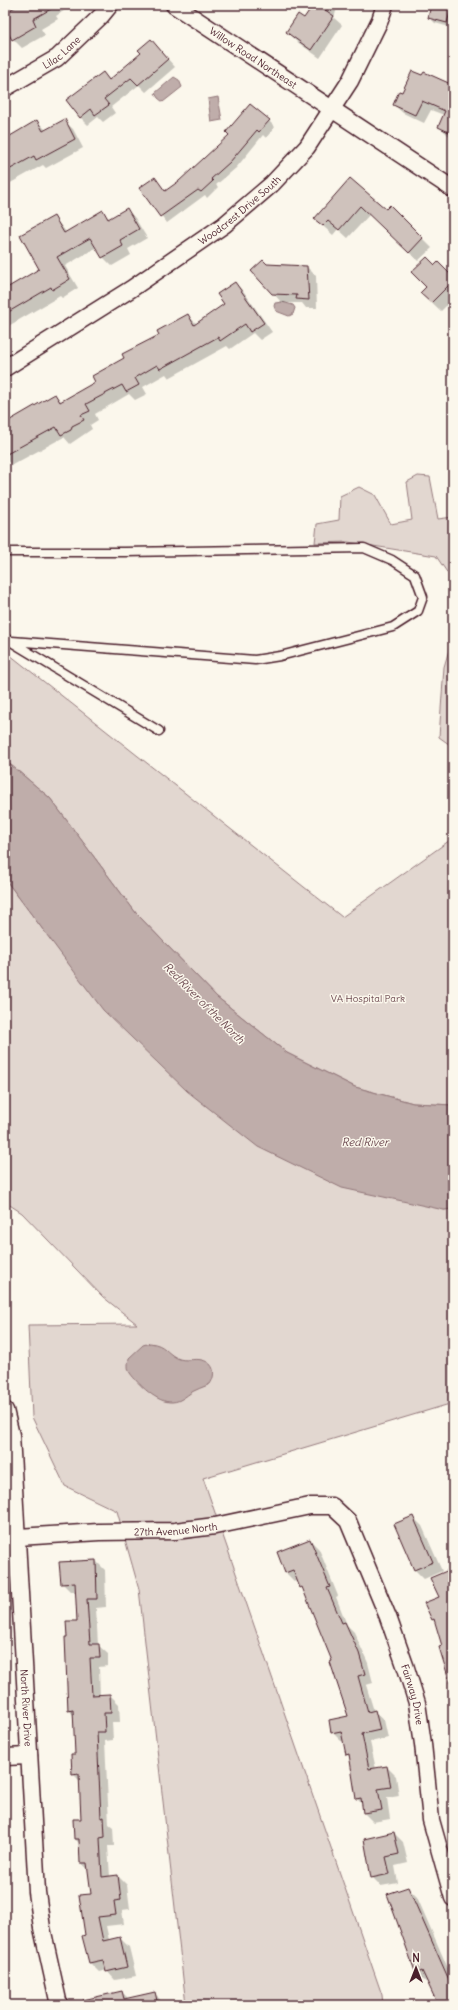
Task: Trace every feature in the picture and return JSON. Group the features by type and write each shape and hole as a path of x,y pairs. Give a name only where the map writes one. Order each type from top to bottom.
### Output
{"street":[{"name":"Lilac Lane","path":"5,88 57,58 101,16 110,5"},
{"name":"Willow Road Northeast","path":"174,5 332,109"},
{"name":"Woodcrest Drive South","path":"5,368 124,293 224,225 272,184 306,147 350,81 380,20 385,5"},
{"path":"332,109 453,189"},
{"name":"North River Drive","path":"5,1410 11,1435 18,1537 37,1892 42,1928 59,2005"},
{"name":"27th Avenue North","path":"18,1537 99,1532 175,1531 215,1526 310,1506 332,1506"},
{"name":"Fairway Drive","path":"332,1506 348,1521 388,1617 406,1668 416,1703 424,1744 431,1820 453,1898"},
{"path":"5,1757 29,1756"}],"lane":[{"path":"5,552 126,552 364,548 392,560 414,575 423,597 418,611 393,627 280,656 255,660 9,639"},
{"path":"9,639 159,731"}],"green space":[{"path":"418,476 430,477 438,519 453,517 453,581 436,556 348,542 315,543 317,524 339,520 340,496 359,487 375,495 391,524 412,520 407,482"},
{"path":"453,636 453,747 439,737 444,667"},
{"name":"VA Hospital Park","path":"5,651 342,917 453,838 453,1105 413,1103 355,1087 287,1053 217,997 136,913 50,798 5,760"},
{"path":"5,879 44,931 444,1210 453,1209 453,1403 203,1478 382,1995 383,2005 186,2005 139,1589 117,1511 65,1486 32,1417 28,1325 137,1324 103,1297 22,1213 5,1202"}],"water":[{"path":"174,77 179,80 182,87 163,102 155,93"},
{"path":"218,97 222,120 211,122 208,99"},
{"path":"282,302 293,305 295,308 293,314 289,316 276,311 274,306 275,303"},
{"name":"Red River","path":"5,760 50,798 136,913 217,997 287,1053 355,1087 413,1103 453,1105 453,1209 444,1210 342,1188 258,1147 187,1091 103,1010 5,879"},
{"path":"150,1343 159,1345 177,1358 186,1360 202,1360 210,1364 214,1373 212,1381 210,1384 193,1391 176,1402 166,1401 154,1396 138,1382 130,1373 128,1367 129,1358 143,1345"}],"building":[{"path":"18,5 58,5 33,19 36,26 12,40 5,27 5,13"},
{"path":"313,5 318,5 334,16 311,50 286,32 298,14 304,18"},
{"path":"431,5 452,5 447,23 428,18"},
{"path":"151,39 168,59 138,85 131,78 104,99 109,105 95,115 91,109 80,118 66,100 103,72 109,80 141,53 138,50"},
{"path":"412,71 422,75 424,72 453,85 453,134 438,127 445,111 422,101 415,115 393,105 399,91 402,92"},
{"path":"250,104 270,120 259,132 257,130 230,162 211,179 213,181 201,192 198,190 160,217 139,188 155,177 165,191 179,181 229,135 226,132"},
{"path":"65,119 75,139 36,160 34,156 5,172 5,139 37,120 43,131"},
{"path":"350,178 386,209 390,205 423,238 409,253 360,206 339,230 328,221 323,226 314,219"},
{"path":"127,208 139,229 120,240 123,246 102,258 90,238 57,257 70,279 52,290 51,287 5,314 5,289 39,269 20,235 54,216 64,233 103,210 108,219"},
{"path":"427,257 435,265 438,262 453,277 453,281 431,303 420,293 426,287 411,272"},
{"path":"263,260 267,264 307,266 309,300 296,299 297,295 272,294 251,271"},
{"path":"235,282 264,323 250,332 245,324 220,341 218,337 160,369 157,365 135,378 139,385 126,392 122,385 86,404 90,411 81,415 84,420 72,426 71,430 61,435 56,427 5,455 5,423 55,394 60,402 95,382 92,376 124,358 122,354 159,335 157,331 188,314 194,325 224,304 217,294"},
{"path":"413,1516 433,1562 414,1570 394,1524"},
{"path":"310,1539 330,1587 327,1588 342,1623 345,1622 359,1653 365,1674 358,1676 368,1712 375,1710 380,1730 362,1734 369,1769 387,1766 391,1787 378,1789 382,1810 363,1813 361,1798 356,1799 349,1754 346,1755 341,1731 331,1733 329,1720 348,1716 330,1662 332,1661 302,1587 300,1588 293,1570 285,1573 277,1552"},
{"path":"96,1560 97,1599 87,1599 90,1644 99,1644 100,1658 90,1658 92,1695 110,1694 111,1713 104,1713 105,1732 97,1732 101,1818 104,1817 105,1837 100,1838 102,1877 118,1875 121,1900 114,1901 116,1915 98,1917 103,1941 120,1937 127,1967 106,1972 103,1960 89,1963 82,1936 85,1935 79,1895 91,1894 87,1863 80,1863 79,1839 74,1839 73,1819 81,1819 79,1774 72,1775 71,1754 75,1754 73,1710 68,1711 65,1637 67,1637 66,1621 77,1621 75,1583 61,1584 59,1562"},
{"path":"449,1570 453,1579 453,1683 450,1683 439,1647 442,1646 434,1619 432,1620 424,1603 439,1597 430,1578"},
{"path":"394,1832 399,1854 386,1857 390,1874 371,1878 364,1839"},
{"path":"408,1887 453,1989 453,2001 445,2005 438,2005 422,1971 416,1974 387,1894"},
{"path":"122,1991 124,1999 155,1992 158,2005 84,2005 83,2000"}],"water label":[{"name":"Red River of the North","path":"204,1003"}]}
